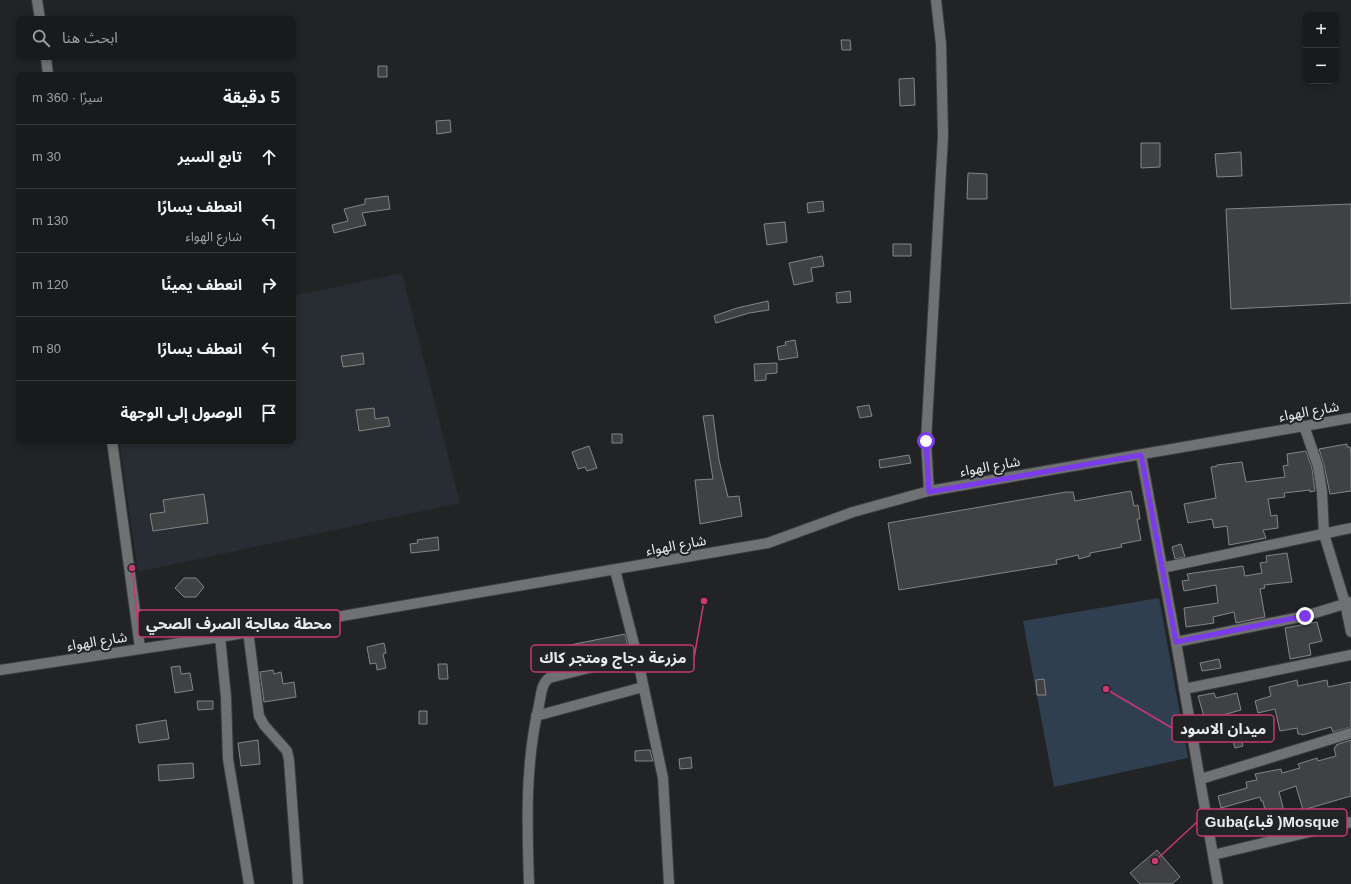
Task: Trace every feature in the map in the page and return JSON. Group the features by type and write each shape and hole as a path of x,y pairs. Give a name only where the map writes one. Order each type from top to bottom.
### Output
{"street":[{"path":"37,0 40,16"},
{"path":"929,492 926,441 943,136 941,44 936,0"},
{"path":"46,60 48,72"},
{"name":"شارع الهواء","path":"0,670 220,637 468,593 615,570 768,543 853,512 929,492 1351,418"},
{"path":"1304,426 1318,466 1322,492 1324,534 1348,602 1351,632"},
{"path":"112,444 140,648"},
{"path":"1141,455 1201,779 1218,884"},
{"path":"1162,568 1351,528"},
{"path":"615,570 637,656 663,778 668,884"},
{"path":"1176,642 1305,616 1348,602"},
{"path":"248,631 259,716 264,725 287,750 289,760 298,884"},
{"path":"220,637 226,698 227,754 249,884"},
{"path":"1184,689 1351,655"},
{"path":"529,884 527,819 530,759 536,716 544,682 549,678 637,656"},
{"path":"536,716 643,687"},
{"path":"1201,779 1351,733"},
{"path":"1213,855 1351,822"}],"shaded area":[{"path":"402,273 460,503 138,572 119,444 296,444 296,295"},
{"path":"1159,598 1188,758 1054,787 1023,621"}],"building":[{"path":"841,40 850,40 851,50 842,50"},
{"path":"378,66 387,66 387,77 378,77"},
{"path":"914,78 915,105 900,106 899,79"},
{"path":"450,120 451,132 437,134 436,121"},
{"path":"1141,143 1160,143 1160,167 1141,168"},
{"path":"1241,152 1242,176 1217,177 1215,154"},
{"path":"968,173 987,174 987,199 967,199"},
{"path":"388,196 390,209 362,213 366,225 334,233 332,225 348,221 344,209 365,204 365,199"},
{"path":"823,201 824,211 808,213 807,203"},
{"path":"1351,204 1351,303 1231,309 1226,209"},
{"path":"785,222 787,242 767,245 764,224"},
{"path":"893,244 911,244 911,256 893,256"},
{"path":"822,256 824,266 811,268 813,281 794,285 789,263"},
{"path":"850,291 851,302 837,303 836,293"},
{"path":"768,301 769,310 749,313 716,323 714,316 737,308"},
{"path":"795,340 798,357 779,360 777,347 786,345 785,342"},
{"path":"363,353 364,364 343,367 341,356"},
{"path":"777,363 777,373 766,374 766,380 755,381 754,364"},
{"path":"869,405 872,416 860,418 857,407"},
{"path":"374,408 375,419 388,417 390,426 359,431 356,410"},
{"path":"713,415 719,460 728,497 739,496 742,516 700,524 695,480 713,479 703,416"},
{"path":"612,434 622,434 622,443 612,443"},
{"path":"1347,444 1347,447 1350,447 1351,455 1351,491 1330,494 1319,449"},
{"path":"589,446 597,468 587,471 585,467 578,469 572,452"},
{"path":"1306,451 1312,468 1315,491 1310,492 1310,490 1284,493 1285,497 1268,499 1271,516 1277,515 1278,528 1263,530 1266,538 1229,545 1227,526 1214,528 1212,519 1188,523 1184,504 1216,498 1211,467 1242,462 1246,482 1285,477 1283,466 1288,465 1287,454"},
{"path":"909,455 911,463 880,468 879,460"},
{"path":"1131,491 1134,506 1138,505 1140,519 1137,519 1141,540 1121,544 1122,547 1090,553 1090,556 1079,559 1078,555 1056,560 1057,564 899,590 888,523 1066,492 1073,492 1075,501"},
{"path":"204,494 208,523 153,531 150,514 165,512 163,500"},
{"path":"438,537 439,550 411,553 410,544 418,543 417,540"},
{"path":"1181,544 1185,557 1175,559 1172,547"},
{"path":"1287,553 1292,582 1264,585 1265,588 1260,589 1265,617 1236,623 1234,612 1213,617 1214,623 1186,627 1184,608 1218,603 1216,585 1184,591 1182,581 1189,580 1187,574 1243,566 1245,576 1262,573 1260,563 1267,562 1266,556"},
{"path":"184,578 196,578 204,587 196,597 184,597 175,588"},
{"path":"1317,622 1322,641 1309,644 1311,655 1290,659 1285,628"},
{"path":"625,634 628,647 595,654 596,656 538,666 535,652"},
{"path":"384,643 386,653 383,654 386,668 377,670 376,663 370,664 367,647"},
{"path":"1219,659 1221,668 1202,671 1200,663"},
{"path":"438,664 447,664 448,679 439,679"},
{"path":"180,666 181,674 190,673 193,690 175,693 171,667"},
{"path":"273,670 274,674 281,672 283,684 294,682 296,697 264,702 260,672"},
{"path":"1044,679 1046,695 1037,695 1036,680"},
{"path":"1297,680 1298,686 1327,680 1328,687 1351,682 1351,727 1333,732 1331,727 1302,735 1298,734 1297,728 1280,731 1275,709 1258,713 1255,701 1271,696 1269,687"},
{"path":"1214,693 1216,698 1237,693 1241,710 1205,720 1198,696"},
{"path":"197,701 213,701 213,709 198,710"},
{"path":"419,711 427,711 427,724 419,724"},
{"path":"166,720 169,739 139,743 136,725"},
{"path":"1239,732 1243,746 1235,748 1231,735"},
{"path":"258,740 260,764 241,766 238,743"},
{"path":"1351,740 1351,796 1303,810 1296,786 1279,792 1284,811 1266,815 1263,801 1261,801 1260,797 1221,808 1218,796 1247,788 1246,782 1257,780 1255,774 1281,769 1282,773 1300,768 1298,764 1317,758 1318,761 1336,756 1334,748 1336,745"},
{"path":"650,750 653,761 635,761 635,751"},
{"path":"691,757 692,768 680,769 679,759"},
{"path":"193,763 194,778 159,781 158,765"},
{"path":"1157,850 1180,877 1172,884 1140,884 1130,873"}],"place":[{"name":"محطة معالجة الصرف الصحي","path":"132,568"},
{"name":"مزرعة دجاج ومتجر كاك","path":"704,601"},
{"name":"ميدان الاسود","path":"1106,689"},
{"name":"Guba(قباء )Mosque","path":"1155,861"}],"route":[{"path":"926,441 929,492 1050,469 1141,455 1176,642 1305,616"}]}
